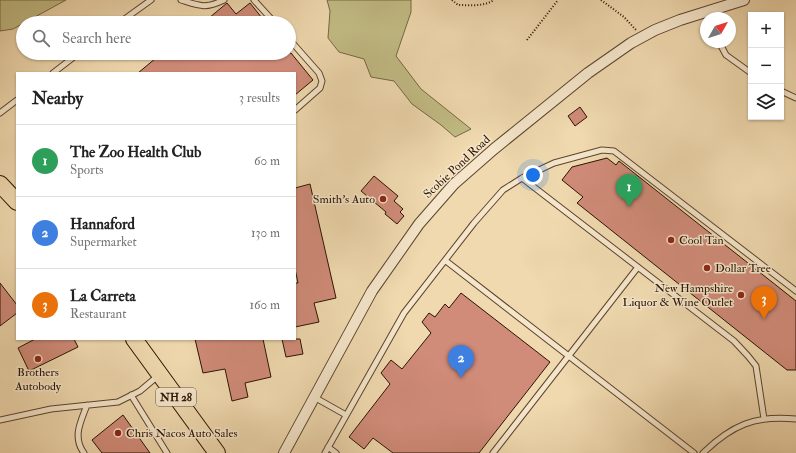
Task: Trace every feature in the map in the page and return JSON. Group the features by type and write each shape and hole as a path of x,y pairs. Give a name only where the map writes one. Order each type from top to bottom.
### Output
{"main road":[{"path":"0,184 16,201"},
{"name":"NH 28","path":"134,340 217,453"}],"street":[{"name":"Scobie Pond Road","path":"714,12 744,0"},
{"name":"Scobie Pond Road","path":"284,453 372,291 403,246 436,203 454,184 494,149 609,57 655,30 700,17"}],"lane":[{"path":"129,16 151,0"},
{"path":"181,0 198,6 207,7 224,0"},
{"path":"254,0 269,16"},
{"path":"296,47 319,73 322,80 320,88 296,109"},
{"path":"722,48 726,55 748,71"},
{"path":"54,72 70,60"},
{"path":"784,92 796,98"},
{"path":"0,114 16,101"},
{"path":"325,453 404,313 446,261 474,223 504,190 522,178 554,163 602,150 614,151 796,291"},
{"path":"522,178 734,341 756,366 764,419"},
{"path":"446,261 694,453"},
{"path":"493,453 638,267"},
{"path":"0,420 51,408 118,402 140,391 160,374"},
{"path":"131,395 167,453"},
{"path":"314,398 346,415"},
{"path":"84,453 81,450 77,438 78,428 87,405"},
{"path":"703,453 718,438 741,425 764,419 796,419"},
{"path":"328,447 336,453"}],"path":[{"path":"452,0 458,5 476,5 488,4 494,0"},
{"path":"527,40 558,0"},
{"path":"601,0 624,17 642,37"}],"shaded area":[{"path":"0,0 66,0 37,16 16,16 16,27 0,31"},
{"path":"327,0 411,0 411,12 396,56 421,89 471,129 455,137 412,104 394,81 371,77 364,59 339,52 328,38 330,11"}],"building":[{"path":"227,3 236,14 250,3 260,16 211,16"},
{"path":"296,59 313,80 296,94 296,72 139,72 154,60"},
{"path":"580,107 587,117 575,126 568,116"},
{"path":"607,158 616,165 619,161 796,301 796,370 787,370 577,203 583,197 562,180 572,167"},
{"name":"Smith's Auto","path":"374,176 398,196 394,201 403,209 400,212 404,216 397,224 385,214 386,212 361,191"},
{"path":"310,184 336,298 314,303 319,322 296,327 296,283 298,283 296,274 296,188"},
{"path":"0,283 16,304 16,314 0,326"},
{"path":"461,293 550,362 479,453 393,453 373,438 364,449 349,437 390,384 381,373 391,360 402,369 431,333 422,322 429,313 435,317 445,304 449,308"},
{"path":"300,339 303,354 286,357 282,340"},
{"name":"Brothers Autobody","path":"33,340 74,340 78,347 29,371 18,348"},
{"path":"195,340 263,340 271,377 245,383 248,397 232,401 225,369 203,373"},
{"name":"Chris Nacos Auto Sales","path":"123,415 150,453 102,453 92,440"}],"place":[{"name":"Smith's Auto","path":"383,199"},
{"name":"The Zoo Health Club","path":"629,207"},
{"name":"Cool Tan","path":"671,240"},
{"name":"Dollar Tree","path":"707,268"},
{"name":"New Hampshire Liquor & Wine Outlet","path":"741,295"},
{"name":"La Carreta","path":"764,319"},
{"name":"Brothers Autobody","path":"38,359"},
{"name":"Hannaford","path":"461,378"},
{"name":"Chris Nacos Auto Sales","path":"118,433"}]}
